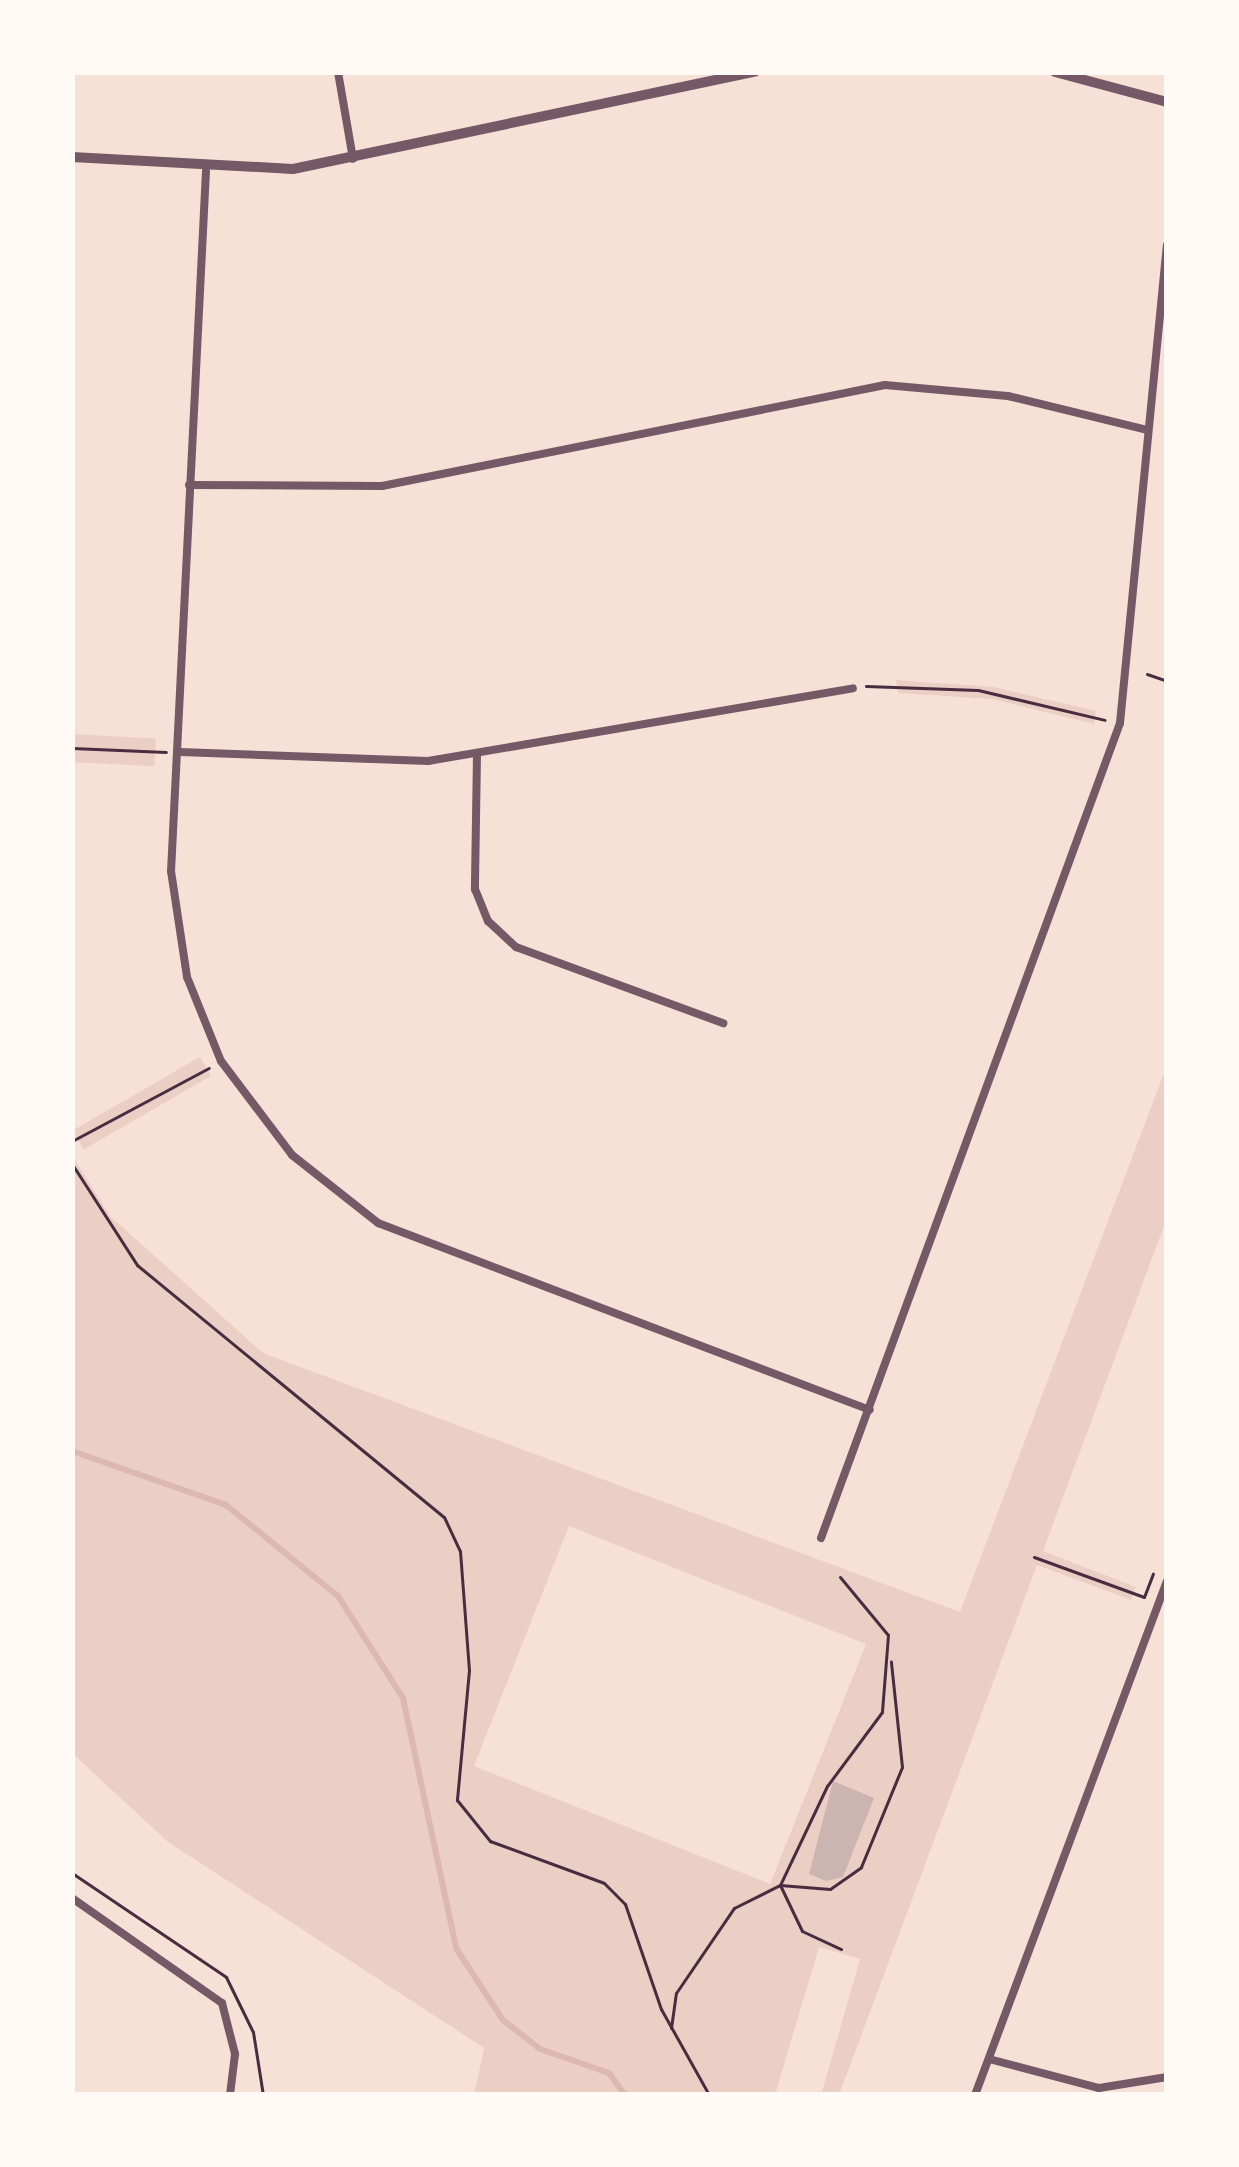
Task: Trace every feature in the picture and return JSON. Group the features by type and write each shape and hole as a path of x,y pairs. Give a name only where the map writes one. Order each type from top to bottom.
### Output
{"street":[{"path":"338,72 353,160"},
{"path":"72,157 206,171 353,160 755,72"},
{"path":"1055,72 1167,102"},
{"path":"206,171 189,485 176,928 221,1061 292,1155 378,1223 870,1409"},
{"path":"821,1538 1120,723 1167,245"},
{"path":"189,485 382,486 885,385 1008,396 1148,430"},
{"path":"180,752 477,755 853,688"},
{"path":"477,755 475,889 488,921 516,947 723,1023"},
{"path":"975,2095 1167,1581"},
{"path":"72,1898 222,2003 230,2095"},
{"path":"988,2059 1099,2088 1167,2077"}],"path":[{"path":"1147,674 1167,681"},
{"path":"853,688 978,690 1120,723"},
{"path":"72,748 180,752"},
{"path":"72,1141 221,1061"},
{"path":"72,1164 137,1265 444,1517 460,1551 467,1628 458,1801 490,1841 604,1882 625,1904 671,2030 709,2095"},
{"path":"1034,1558 1144,1598 1153,1574"},
{"path":"780,1885 830,1889 861,1867 902,1768 892,1662 874,1606 841,1577"},
{"path":"671,2030 676,1994 717,1923 780,1885 827,1786 874,1732 892,1662"},
{"path":"780,1885 800,1928 841,1949"}],"shaded area":[{"path":"896,680 994,687 1096,711 1094,724 992,699 898,693"},
{"path":"72,734 156,738 154,766 72,762"},
{"path":"200,1057 211,1076 84,1150 73,1130"},
{"path":"1167,1065 1167,1218 1043,1551 1136,1587 1131,1600 1037,1565 839,2095 821,2095 860,1959 819,1947 775,2095 474,2095 484,2048 168,1842 72,1753 72,1155 110,1216 263,1353 960,1612","holes":["569,1526 866,1644 770,1884 474,1766"]}],"building":[{"path":"833,1781 874,1798 843,1877 826,1881 809,1874"}],"waterway":[{"path":"72,1451 226,1505 338,1596 403,1698 456,1948 503,2020 540,2049 609,2073 625,2095"}]}
